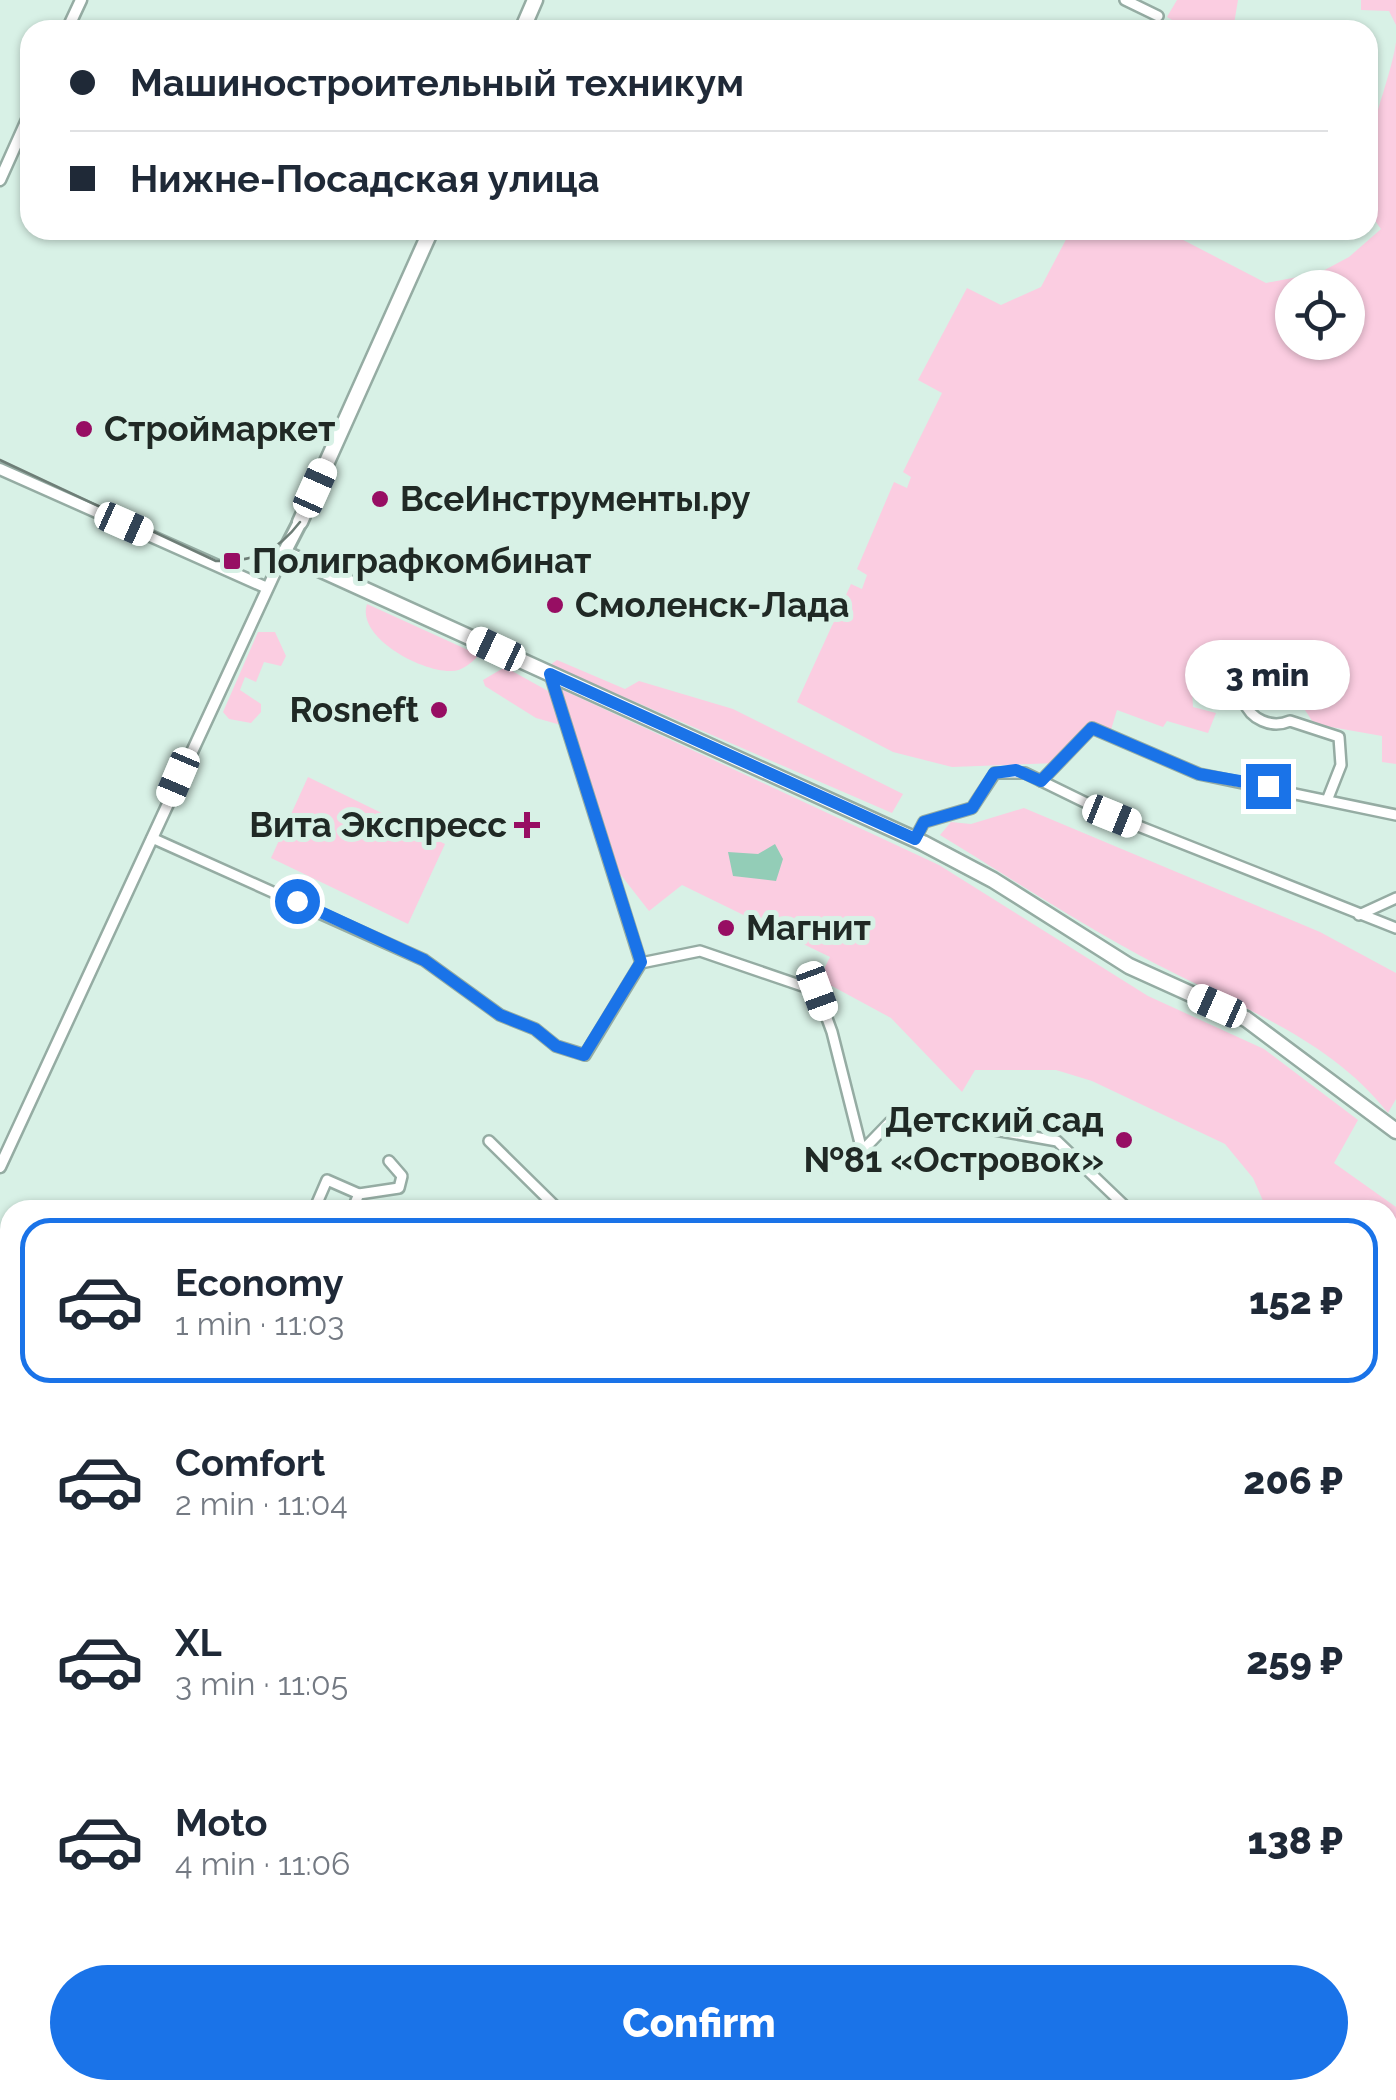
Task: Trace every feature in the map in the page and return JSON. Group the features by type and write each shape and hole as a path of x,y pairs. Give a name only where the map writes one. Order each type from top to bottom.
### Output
{"main road":[{"path":"427,240 284,553 915,839 994,880 1129,966 1246,1019 1396,1131"}],"street":[{"path":"1126,0 1158,16"},
{"path":"0,180 20,135"},
{"path":"0,469 265,587"},
{"path":"0,1167 284,553"},
{"path":"550,674 641,962"},
{"path":"1228,696 1244,700 1248,714 1256,720 1284,724 1290,720 1339,737 1342,765 1328,798"},
{"path":"1041,781 1092,728 1199,774 1328,798 1378,814 1396,814"},
{"path":"915,839 924,822 972,808 994,773 1016,770 1112,816 1396,928"},
{"path":"152,838 424,960 465,994 535,1029 556,1046 584,1055 641,962 700,951 817,991 832,1032 862,1151 890,1122 926,1118 1057,1142 1118,1200"},
{"path":"1359,915 1396,898"},
{"path":"489,1141 549,1200"},
{"path":"318,1200 327,1180 359,1194 399,1188 402,1176 389,1162"},
{"path":"356,1200 359,1194"}],"shaded area":[{"path":"1177,0 1238,0 1235,20 1167,17"},
{"path":"1361,0 1396,0 1396,25 1389,11 1361,10"},
{"path":"1396,42 1396,764 1382,762 1382,736 1314,724 1285,679 1257,656 1191,672 1193,707 1216,713 1208,733 1167,721 1163,727 1117,710 1110,733 1090,721 1057,763 952,767 893,752 797,702 851,584 862,589 867,575 857,569 894,482 907,488 911,477 903,472 942,393 918,380 967,288 1001,305 1041,287 1066,240 1183,240 1266,283 1275,281 1275,360 1365,360 1365,270 1325,270 1349,257 1368,240 1378,240 1378,110"},
{"path":"367,604 479,655 463,668 451,671 408,659 371,629"},
{"path":"258,632 275,632 286,656 281,666 264,662 256,682 245,677 240,690 261,704 261,712 251,723 229,719 223,712"},
{"path":"557,660 625,689 639,681 733,709 903,794 892,813 550,665"},
{"path":"505,667 548,691 561,725 536,718 485,686 483,680"},
{"path":"561,689 939,865 1148,996 1264,1049 1358,1120 1334,1163 1386,1200 1263,1200 1253,1178 1225,1144 1092,1081 1056,1070 975,1070 962,1092 891,1018 819,979 830,957 682,885 649,911 617,870 596,818"},
{"path":"308,777 445,844 408,924 271,858"},
{"path":"1024,808 1320,932 1396,973 1396,1099 1388,1113 1339,1064 1282,1027 1130,950 940,835 951,822 971,824"},
{"path":"775,844 783,859 776,881 733,876 728,852 758,854"}],"tram line":[{"path":"0,460 216,561 242,560 264,553 283,541 300,522"}],"place":[{"name":"Строймаркет","path":"84,429"},
{"name":"ВсеИнструменты.ру","path":"380,499"},
{"name":"Полиграфкомбинат","path":"232,561"},
{"name":"Смоленск-Лада","path":"555,605"},
{"name":"Rosneft","path":"439,710"},
{"name":"Вита Экспресс","path":"527,825"},
{"name":"Магнит","path":"726,928"},
{"name":"Детский сад №81 «Островок»","path":"1124,1140"}],"route":[{"path":"297,901 424,960 465,994 500,1015 535,1029 556,1046 584,1055 639,972 641,962 582,787 550,674 915,839 924,822 972,808 994,773 1016,770 1041,781 1092,728 1133,749 1199,774 1268,786"}]}
